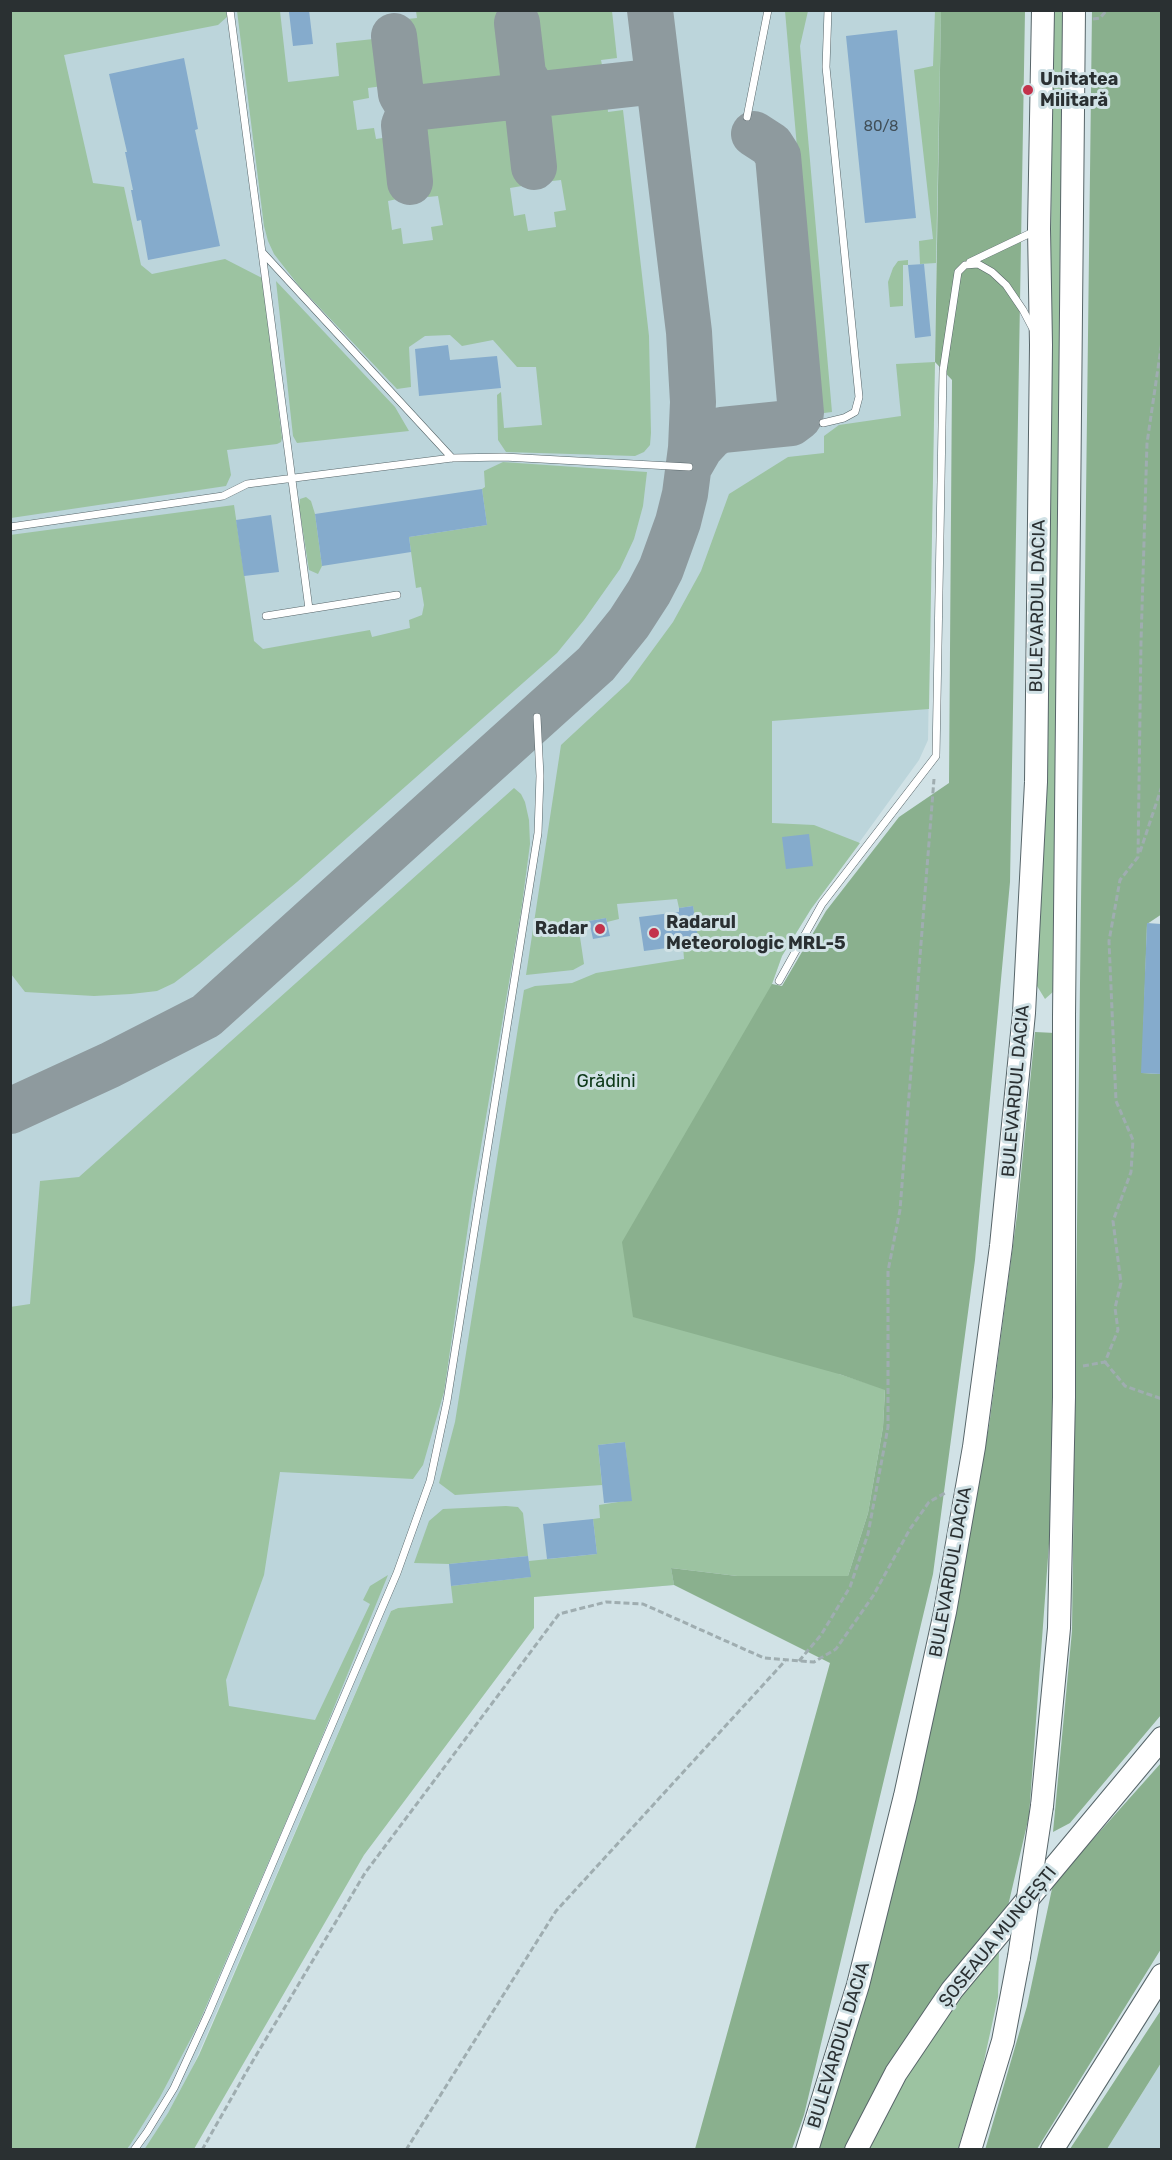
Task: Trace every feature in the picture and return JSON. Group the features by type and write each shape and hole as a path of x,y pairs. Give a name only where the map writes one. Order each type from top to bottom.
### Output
{"main road":[{"name":"BULEVARDUL DACIA","path":"807,2150 858,1986 905,1796 945,1612 967,1487 1001,1246 1024,1013 1036,782 1041,345 1039,229 1043,10"},
{"name":"BULEVARDUL DACIA","path":"970,2150 1003,2041 1019,1957 1042,1806 1059,1628 1064,1370 1064,1016 1074,10"},
{"path":"1024,1013 1064,1016"},
{"name":"ȘOSEAUA MUNCEȘTI","path":"856,2150 896,2073 952,1990 1161,1738"},
{"path":"1052,2150 1161,1975"}],"lane":[{"path":"230,10 309,609"},
{"path":"747,117 768,10"},
{"path":"823,423 844,418 855,412 859,397 826,67 828,10"},
{"path":"778,981 822,904 936,756 943,371 958,272 965,265 1039,229"},
{"path":"262,252 452,458"},
{"path":"965,265 978,264 992,272 1006,285 1023,310 1041,345"},
{"path":"10,527 223,496 248,484 452,458 504,457 688,467"},
{"path":"266,616 397,595"},
{"path":"134,2150 174,2088 208,2014 397,1573 430,1481 447,1401 538,833 540,776 537,717"}],"path":[{"path":"1138,857 1147,443 1161,341"},
{"path":"798,1662 821,1635 850,1587 868,1534 888,1426 888,1271 900,1210 936,756"},
{"path":"1105,1362 1118,1329 1115,1308 1121,1283 1113,1221 1131,1172 1133,1140 1116,1101 1109,941 1120,880 1138,857 1161,786"},
{"path":"1064,1370 1105,1362"},
{"path":"1105,1362 1125,1386 1161,1400"},
{"path":"202,2150 248,2068 365,1873 559,1614 606,1602 643,1604 764,1658 814,1662 836,1649 873,1596 910,1529 929,1502 952,1490 967,1487"},
{"path":"406,2150 555,1911 785,1660"}],"shaded area":[{"path":"11,11 941,11 928,740 919,760 811,909 782,956 772,984 622,1242 674,1585 398,1608 391,1611 157,2149 11,2150"},
{"path":"1161,2063 1161,2149 1107,2149"}],"green space":[{"path":"11,10 226,11 227,17 218,25 64,55 93,183 124,187 141,265 152,274 225,259 262,278 282,438 277,444 227,450 231,475 226,486 11,518"},
{"path":"1066,10 1054,991 1045,999 1037,986 1046,797 1053,11"},
{"path":"237,11 280,11 288,82 339,76 336,43 383,38 390,85 368,88 369,98 353,101 357,130 374,128 376,139 395,136 402,183 395,184 397,199 388,201 392,230 401,228 403,244 433,240 431,227 443,225 438,196 428,197 426,180 421,180 414,133 419,132 418,123 435,120 435,116 497,107 498,113 513,111 515,122 520,121 526,168 519,170 522,186 510,188 514,216 525,214 528,231 556,227 554,212 566,210 561,180 552,181 550,167 545,167 538,119 544,118 543,108 557,105 557,102 590,97 591,103 607,101 608,112 623,110 649,336 651,433 650,445 644,452 635,456 506,452 498,440 497,395 501,392 504,428 542,425 536,367 517,367 493,340 462,346 450,335 425,336 409,347 411,387 397,389 299,286 274,254 264,226"},
{"path":"416,11 501,11 503,24 507,24 514,71 508,72 509,82 495,84 495,88 432,97 431,90 416,92 414,83 410,83 403,35 409,34 407,19 417,18"},
{"path":"531,11 612,11 617,58 601,60 603,70 588,73 588,77 555,82 554,76 540,78 538,68 533,68 526,21 533,20"},
{"path":"785,11 808,11 800,46 832,412 824,413 820,409"},
{"path":"935,11 941,11 936,263 920,264 919,241 933,239 914,70 933,66"},
{"path":"941,11 1025,11 1010,882 975,1260 933,1574 804,2115 792,2149 695,2149 830,1663 674,1585 671,1568 737,1576 848,1576 868,1513 883,1427 885,1390 839,1374 633,1317 622,1242 772,984 782,986 826,911 899,817 949,783 952,380 935,362"},
{"path":"1092,11 1161,11 1162,914 1147,924 1142,1073 1162,1074 1161,1715 1070,1823 1053,1832 1072,1631"},
{"path":"908,260 908,265 903,265 903,306 890,307 888,282 893,268 898,261"},
{"path":"276,281 395,407 409,431 297,443 293,436"},
{"name":"Grădini","path":"935,362 929,709 772,721 772,823 814,825 860,843 811,909 782,956 772,984 839,1374 885,1389 883,1427 868,1513 848,1576 737,1576 671,1568 674,1585 534,1597 534,1628 364,1855 194,2149 144,2150 168,2113 199,2055 391,1611 398,1608 453,1603 451,1586 530,1577 529,1561 597,1554 593,1519 600,1518 599,1505 631,1500 625,1442 598,1445 602,1485 455,1495 439,1483 455,1422 524,990 535,986 572,983 596,973 684,959 683,946 698,943 693,906 679,908 677,899 617,904 619,919 607,922 606,918 589,921 580,937 584,964 573,970 526,975 561,745 629,682 673,622 701,571 729,494 788,457 824,453 824,436 839,425 901,416 896,364"},
{"path":"503,462 647,472 643,506 634,539 620,569 584,620 557,653 297,882 174,983 157,991 131,994 94,996 25,992 11,974 10,535 234,505 254,641 263,649 370,630 372,637 410,628 409,620 422,615 424,605 421,587 416,588 409,537 487,525 482,489 485,487 484,471"},
{"path":"306,497 311,501 315,514 322,566 318,574 309,570 299,506 300,499"},
{"path":"514,788 525,802 529,820 530,844 521,912 472,1199 444,1392 423,1465 413,1479 280,1472 264,1575 226,1680 229,1706 315,1720 370,1604 363,1600 370,1586 388,1575 310,1766 198,2025 160,2097 130,2145 126,2150 11,2149 10,1307 30,1304 40,1181 79,1177"},
{"path":"1035,1032 1055,1033 1052,1503 1029,1816 1008,1906 847,2149 818,2150 933,1714 989,1426 1017,1215"},
{"path":"518,1507 523,1513 528,1556 449,1564 414,1563 429,1521 443,1509"},
{"path":"1161,1763 1161,1949 1037,2149 985,2150 1027,2006 1053,1884"},
{"path":"999,1950 998,1997 982,2070 958,2149 867,2150 901,2081 970,1982"},
{"path":"1161,2010 1161,2063 1107,2149 1070,2149"}],"building":[{"path":"309,10 313,44 293,46 289,12"},
{"path":"897,30 916,218 865,223 846,36"},
{"path":"184,58 198,129 195,130 220,246 148,260 141,220 137,221 125,152 127,152 109,74"},
{"path":"924,264 931,336 915,338 908,265"},
{"path":"448,345 450,360 497,356 501,388 419,396 415,349"},
{"path":"482,489 487,525 409,537 411,552 322,566 315,514"},
{"path":"271,515 279,572 244,576 236,520"},
{"path":"809,834 813,866 786,869 782,837"},
{"path":"693,906 699,944 644,951 639,917 679,912 679,908"},
{"name":"Radar","path":"606,918 610,936 593,939 589,921"},
{"path":"1147,923 1161,924 1161,1074 1141,1073"},
{"path":"625,1442 632,1501 604,1503 598,1445"},
{"path":"593,1519 597,1554 547,1559 543,1524"},
{"path":"528,1556 531,1577 451,1586 449,1564"}],"taxiway":[{"path":"10,1111 110,1065 206,1016 596,664 629,623 649,592 661,569 678,522 685,494 691,448 693,402 689,332 650,10"},
{"path":"517,23 523,74 532,89 542,94"},
{"path":"394,36 401,94 407,104 413,108 658,81"},
{"path":"534,167 528,113 530,103 539,94"},
{"path":"410,182 404,125 408,115 416,108"},
{"path":"689,467 700,448 712,435 722,430 791,423 801,413 778,156 771,145 754,134"}],"place":[{"name":"Unitatea Militară","path":"1028,90"},
{"name":"Radar","path":"600,929"},
{"name":"Radarul Meteorologic MRL-5","path":"654,933"}]}
